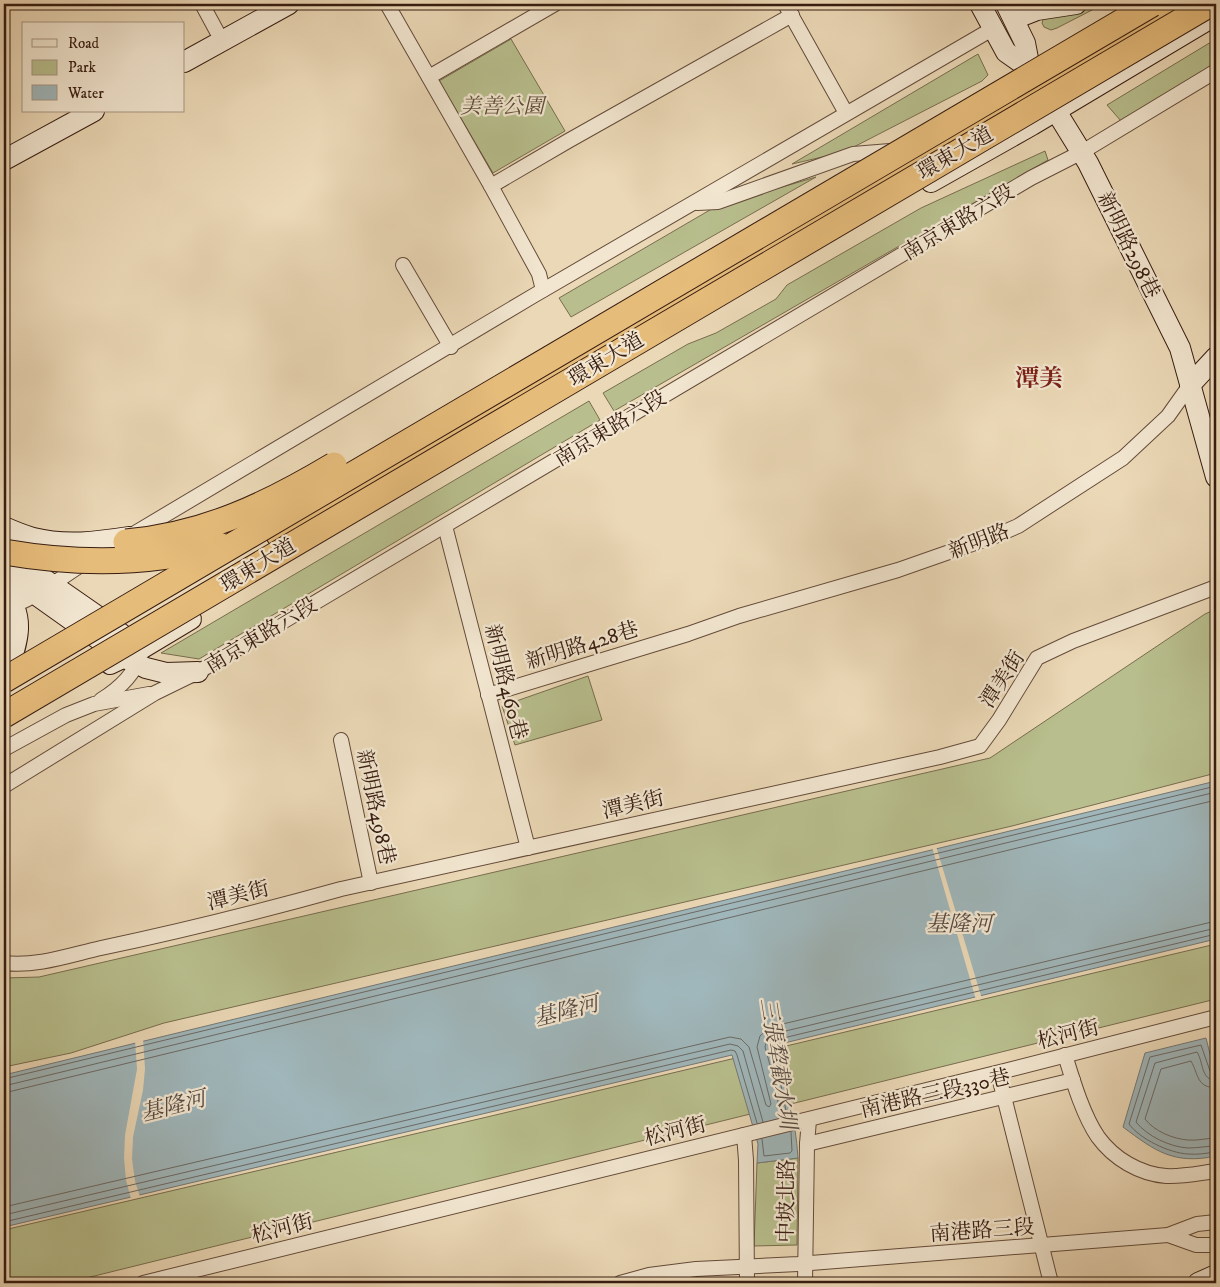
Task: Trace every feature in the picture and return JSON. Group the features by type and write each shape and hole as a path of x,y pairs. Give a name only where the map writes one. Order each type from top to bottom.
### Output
{"highway":[{"name":"環東大道","path":"4,684 597,329 1152,4"},
{"path":"4,684 279,535 627,331 1035,78 1181,4"},
{"name":"環東大道","path":"4,715 1210,4"},
{"path":"4,552 42,559 80,561 123,560 164,556 218,546 255,536 299,519 352,494 734,269 791,250"},
{"path":"627,331 701,317"},
{"path":"4,536 63,544 107,544 157,539 202,528 237,516 311,479 542,344 597,329"},
{"path":"500,405 518,369"}],"main road":[{"path":"185,61 289,4"},
{"path":"980,4 1006,52 1035,78"},
{"path":"1035,78 1025,44 1010,12 1076,4"},
{"path":"4,684 95,625 518,369 890,151 1035,78 1137,4"},
{"path":"4,715 134,657 583,384 701,317 1216,15"},
{"name":"新明路298巷","path":"1035,78 1082,152 1180,348 1216,477"},
{"path":"4,160 92,112"},
{"name":"新明路","path":"1190,385 1216,357"},
{"path":"4,527 33,538 65,543 95,542 129,537"},
{"path":"4,552 43,589 95,625 146,668 166,673 198,672"},
{"path":"4,574 43,589"},
{"path":"4,684 17,642 19,626 6,605"},
{"path":"1198,1283 1216,1275"}],"street":[{"path":"202,4 222,41"},
{"path":"387,4 491,186 539,274 543,290"},
{"path":"428,77 555,4"},
{"path":"491,186 789,9 846,113"},
{"path":"6,605 43,589 543,290 994,28"},
{"name":"南京東路六段","path":"4,786 155,694 198,672 1031,178 1082,152 1216,71"},
{"path":"692,204 718,202 853,154 890,151"},
{"path":"403,265 451,346"},
{"name":"新明路","path":"688,634 739,616 912,566 1018,526 1123,458 1168,416 1190,385"},
{"name":"新明路460巷","path":"445,526 528,848"},
{"name":"潭美街","path":"4,964 41,962 106,948 371,883 980,746 999,720 1037,658 1073,641 1216,587"},
{"name":"新明路428巷","path":"488,695 688,634"},
{"path":"4,750 66,715 94,704 116,690 134,657"},
{"path":"94,704 155,694"},
{"name":"新明路498巷","path":"341,740 371,883"},
{"name":"松河街","path":"143,1283 998,1073 1216,1017"},
{"path":"1065,1055 1086,1112 1099,1138 1123,1162 1150,1174 1168,1176 1216,1171"},
{"path":"998,1073 1052,1283"},
{"name":"南港路三段330巷","path":"807,1144 1073,1080"},
{"name":"中坡北路","path":"803,1121 807,1144 802,1264 805,1283"},
{"name":"中坡北路","path":"747,1134 746,1160 750,1267 747,1283"},
{"name":"南港路三段","path":"620,1283 665,1272 802,1264 1168,1235 1197,1224 1216,1222"},
{"name":"南港路三段","path":"1168,1235 1196,1245 1216,1245"}],"green space":[{"path":"1092,6 1094,9 1057,28 1051,30 1044,27 1042,23 1046,17"},
{"name":"美善公園","path":"511,39 565,131 493,173 439,81"},
{"path":"1216,39 1216,64 1121,121 1107,105"},
{"path":"978,54 988,75 982,81 844,152 792,164"},
{"path":"1045,151 1048,160 614,411 603,393 688,344 716,333 776,299 787,285 921,208"},
{"path":"816,177 571,317 559,298 715,207"},
{"path":"589,401 600,420 199,659 161,653"},
{"path":"1216,609 1216,773 1012,826 164,1023 71,1053 4,1067 4,978 39,977 990,758 1205,614"},
{"path":"588,676 602,720 515,745 502,706"},
{"path":"1216,944 1216,999 66,1283 4,1283 4,1230"},
{"path":"798,1158 797,1245 754,1246 757,1163"}],"water":[{"name":"基隆河","path":"1216,781 1216,939 776,1045 792,1115 798,1158 757,1163 758,1144 732,1055 4,1227 4,1075"},
{"path":"1206,1038 1216,1078 1216,1156 1188,1159 1166,1154 1145,1143 1123,1127 1145,1053"}],"pier":[{"path":"936,846 982,999 976,1000 932,847"},
{"path":"143,1038 145,1069 143,1090 133,1137 132,1159 135,1181 140,1197 131,1199 126,1180 124,1158 125,1135 137,1069 135,1040"}],"district":[{"name":"潭美","path":"1039,378"}],"water label":[{"name":"三張犂截水圳","path":"779,1063"}]}
